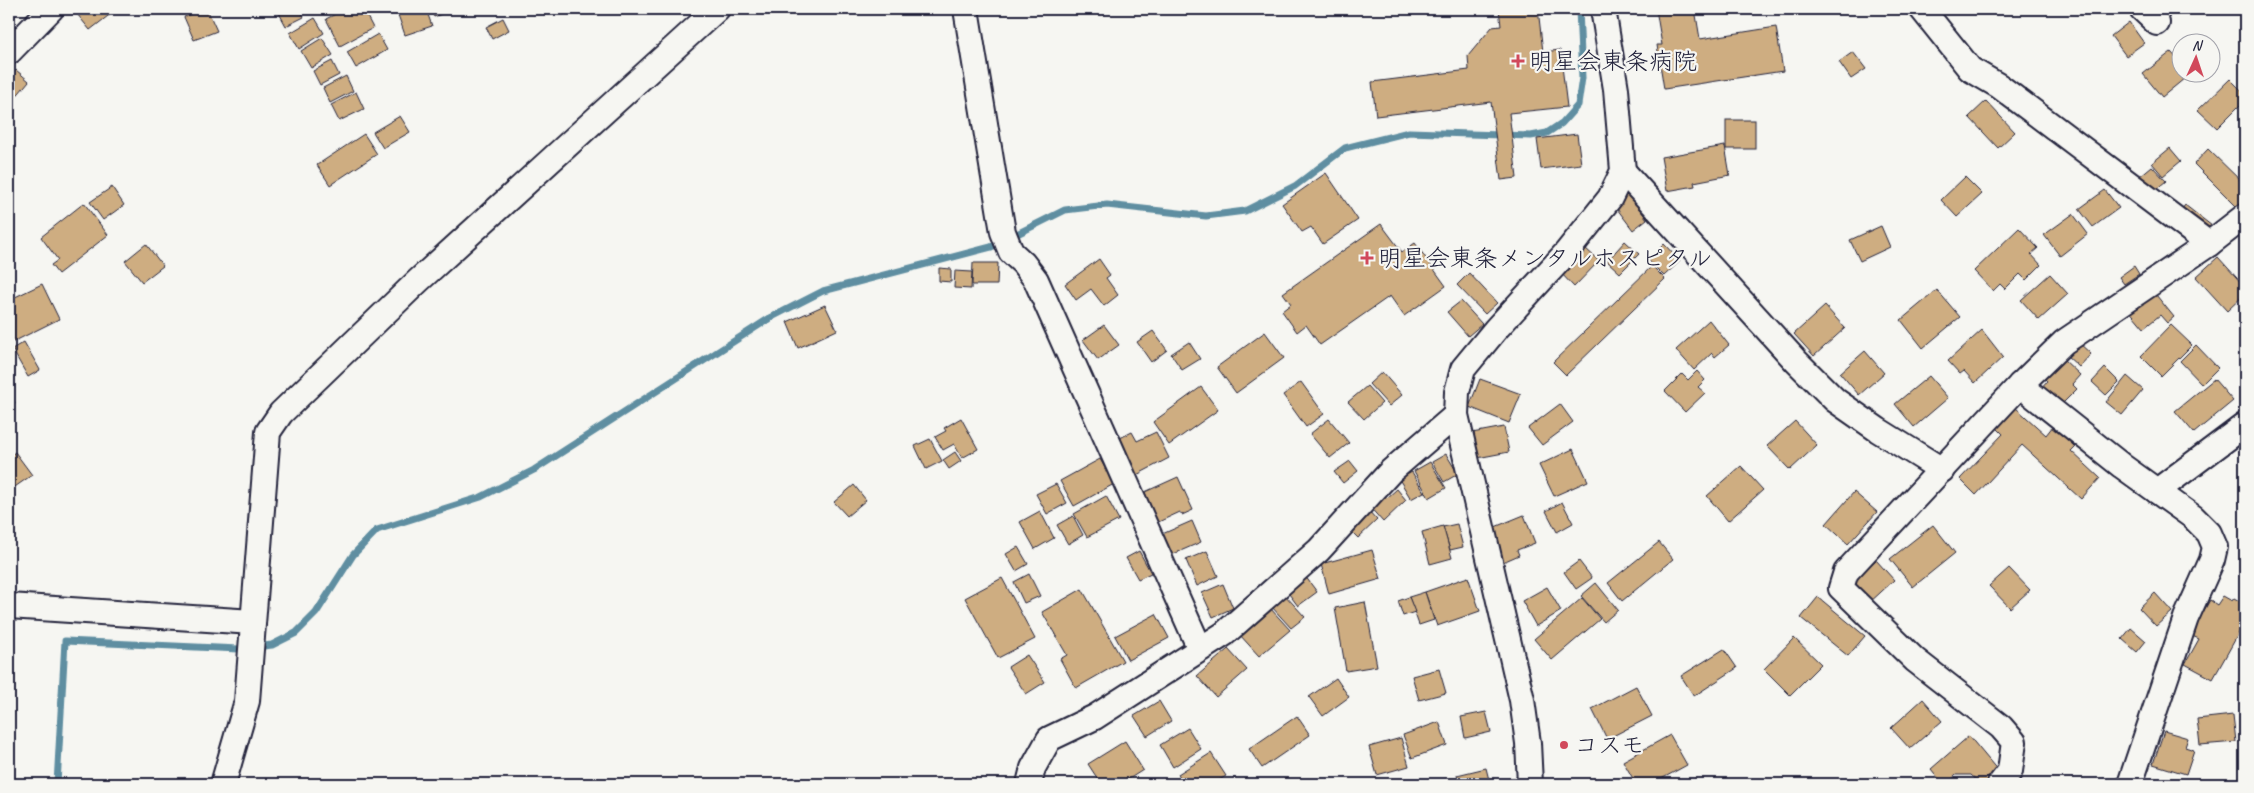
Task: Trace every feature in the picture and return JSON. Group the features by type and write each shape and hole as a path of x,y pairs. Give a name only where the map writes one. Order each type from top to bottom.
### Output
{"street":[{"path":"9,52 51,9"},
{"path":"223,784 246,700 268,432 281,413 425,274 717,9"},
{"path":"966,9 1007,242 1036,280 1200,649"},
{"path":"1530,784 1528,744 1522,700 1456,415 1457,392 1463,369 1496,329 1566,253 1610,198 1623,171 1616,89 1603,9"},
{"path":"1922,9 1970,70 1999,86 2209,244"},
{"path":"1623,171 1796,361 1836,400 1878,430 1942,470"},
{"path":"2000,784 2010,771 2014,742 2001,727 1915,660 1841,588 1846,572 2020,385 2064,342 2209,244 2245,216"},
{"path":"2020,385 2122,466 2193,517 2209,533 2214,547 2212,560 2186,618 2130,784"},
{"path":"1029,784 1033,768 1049,739 1094,717 1224,634 1319,550 1391,471 1456,415"},
{"path":"2157,491 2245,425"},
{"path":"9,606 252,638"}],"building":[{"path":"73,9 117,9 90,30"},
{"path":"207,9 217,31 194,40 184,17"},
{"path":"283,9 300,9 304,17 286,26 278,11"},
{"path":"345,9 363,9 373,28 340,46 326,19"},
{"path":"396,9 426,9 432,26 405,35"},
{"path":"431,9 454,9 434,17"},
{"path":"1499,9 1538,9 1543,52 1560,50 1567,107 1509,113 1517,178 1501,180 1491,102 1376,116 1372,82 1469,70 1468,56 1492,27 1501,26"},
{"path":"1656,9 1695,9 1700,39 1776,27 1783,71 1664,89 1657,45 1662,45"},
{"path":"315,18 324,33 299,49 290,33"},
{"path":"503,18 509,30 492,39 486,27"},
{"path":"2129,22 2144,43 2126,56 2111,36"},
{"path":"378,34 387,50 356,68 347,52"},
{"path":"322,38 333,55 311,68 301,51"},
{"path":"1853,52 1866,69 1851,79 1839,62"},
{"path":"2171,52 2172,82 2180,82 2162,97 2143,74"},
{"path":"332,61 339,75 320,85 313,71"},
{"path":"16,70 29,81 9,105 9,78"},
{"path":"346,76 353,91 330,103 323,88"},
{"path":"2230,79 2245,94 2245,100 2217,128 2198,110"},
{"path":"356,92 364,109 339,121 331,105"},
{"path":"1986,101 2015,132 1998,148 1969,117"},
{"path":"400,116 410,132 383,148 373,132"},
{"path":"1726,120 1755,120 1755,149 1726,149"},
{"path":"364,134 377,154 330,185 317,165"},
{"path":"1577,134 1581,164 1541,169 1537,139"},
{"path":"1725,146 1730,175 1694,182 1695,186 1667,191 1661,157"},
{"path":"2170,148 2181,161 2163,176 2152,163"},
{"path":"2208,149 2245,185 2245,198 2237,207 2194,164"},
{"path":"2152,166 2166,181 2148,196 2134,181"},
{"path":"1326,173 1358,220 1323,244 1311,227 1302,232 1282,204"},
{"path":"1965,177 1982,194 1957,217 1941,200"},
{"path":"112,187 124,205 103,220 90,202"},
{"path":"2105,190 2119,208 2093,227 2079,209"},
{"path":"1628,194 1647,219 1633,230 1614,205"},
{"path":"84,203 108,235 58,274 51,265 58,260 41,237"},
{"path":"2185,205 2212,226 2206,234 2179,213"},
{"path":"2073,214 2088,234 2060,256 2044,235"},
{"path":"1381,224 1402,252 1415,243 1446,286 1404,316 1390,296 1320,345 1306,325 1297,332 1282,311 1291,304 1283,293"},
{"path":"1881,226 1890,247 1860,261 1850,240"},
{"path":"2019,228 2038,248 2031,254 2041,265 2026,280 2020,274 2005,289 2000,284 1993,291 1974,271"},
{"path":"1625,241 1639,254 1620,273 1607,261"},
{"path":"146,244 163,266 142,282 125,261"},
{"path":"1664,244 1680,261 1664,276 1648,260"},
{"path":"1584,247 1599,261 1574,287 1560,272"},
{"path":"2218,257 2245,287 2245,294 2227,311 2196,277"},
{"path":"1099,259 1110,275 1106,278 1118,295 1104,306 1091,289 1076,300 1065,284"},
{"path":"973,263 998,263 997,285 972,285"},
{"path":"1652,266 1665,279 1566,375 1553,362"},
{"path":"2134,266 2139,274 2124,284 2119,277"},
{"path":"939,268 951,269 951,282 939,281"},
{"path":"955,271 972,272 971,289 954,288"},
{"path":"1469,273 1497,303 1485,314 1457,285"},
{"path":"2050,274 2068,294 2039,320 2021,300"},
{"path":"42,284 59,319 9,344 9,300"},
{"path":"1937,290 1960,317 1923,348 1901,320"},
{"path":"2152,290 2174,317 2167,323 2160,315 2144,328 2128,309"},
{"path":"1461,301 1482,324 1468,336 1447,312"},
{"path":"825,305 837,330 798,348 787,322"},
{"path":"1825,306 1845,328 1814,356 1794,334"},
{"path":"1709,320 1729,345 1715,357 1712,353 1694,370 1676,350"},
{"path":"1104,325 1119,345 1098,360 1083,340"},
{"path":"2171,325 2192,345 2161,376 2141,356"},
{"path":"1982,330 2003,357 1975,383 1964,371 1960,374 1948,361"},
{"path":"1153,331 1167,350 1151,362 1137,342"},
{"path":"1265,332 1284,358 1236,393 1217,367"},
{"path":"24,342 40,370 28,377 12,349"},
{"path":"1189,342 1200,359 1182,370 1171,354"},
{"path":"2078,342 2091,354 2079,367 2066,355"},
{"path":"2196,345 2218,368 2202,384 2180,361"},
{"path":"1865,351 1884,373 1859,395 1840,373"},
{"path":"2062,358 2080,375 2072,384 2077,389 2058,408 2040,389 2047,381 2043,377"},
{"path":"2105,368 2119,382 2106,395 2092,382"},
{"path":"1697,371 1705,380 1698,387 1705,393 1685,412 1665,391 1682,374 1688,380"},
{"path":"1382,372 1402,395 1389,406 1369,384"},
{"path":"1929,376 1948,398 1914,427 1895,404"},
{"path":"2127,376 2143,390 2122,415 2106,402"},
{"path":"1480,379 1521,394 1509,423 1469,407"},
{"path":"2214,379 2233,401 2194,433 2175,411"},
{"path":"1301,382 1324,414 1306,427 1283,395"},
{"path":"1367,386 1382,403 1364,419 1348,402"},
{"path":"1201,387 1218,410 1169,445 1153,422"},
{"path":"9,392 15,403 9,406"},
{"path":"1560,404 1573,422 1542,445 1528,428"},
{"path":"2016,408 2046,435 2053,426 2075,447 2071,451 2100,478 2081,499 2022,445 1976,495 1960,479 2003,434 1997,428"},
{"path":"961,418 978,449 962,458 954,444 943,450 935,437 946,431 944,428"},
{"path":"1329,419 1349,443 1330,458 1310,434"},
{"path":"1795,421 1817,445 1790,470 1767,446"},
{"path":"1504,427 1509,452 1477,458 1472,433"},
{"path":"1132,432 1137,441 1156,432 1169,458 1129,479 1110,443"},
{"path":"930,439 942,461 926,469 915,446"},
{"path":"1573,449 1588,481 1554,496 1539,465"},
{"path":"15,452 32,475 9,491 9,457"},
{"path":"955,452 961,461 949,469 943,460"},
{"path":"1446,454 1458,474 1444,482 1432,462"},
{"path":"1100,459 1114,484 1074,506 1060,481"},
{"path":"1350,461 1358,471 1343,483 1334,472"},
{"path":"1430,462 1446,488 1429,498 1414,471"},
{"path":"1741,466 1763,490 1728,521 1707,496"},
{"path":"1412,472 1424,492 1411,499 1399,479"},
{"path":"1178,477 1193,510 1182,515 1180,512 1154,524 1136,496"},
{"path":"1056,484 1067,503 1047,514 1036,494"},
{"path":"854,485 866,500 847,516 834,502"},
{"path":"1397,489 1406,500 1383,522 1369,506 1383,493 1387,498"},
{"path":"1854,492 1877,512 1848,544 1826,524"},
{"path":"1106,496 1119,520 1087,537 1074,514"},
{"path":"1562,502 1573,523 1557,532 1546,511"},
{"path":"1366,508 1377,520 1358,538 1346,526"},
{"path":"1040,511 1054,538 1035,549 1020,522"},
{"path":"1524,515 1535,543 1517,550 1519,555 1503,562 1490,529"},
{"path":"1073,516 1083,535 1068,544 1057,525"},
{"path":"1192,521 1201,542 1169,556 1160,535"},
{"path":"1457,524 1463,547 1450,550 1443,527"},
{"path":"1933,525 1955,553 1913,587 1890,559"},
{"path":"1443,526 1452,558 1430,564 1422,532"},
{"path":"1659,542 1673,559 1622,601 1608,583"},
{"path":"1018,547 1028,564 1016,571 1006,554"},
{"path":"1372,550 1381,579 1329,594 1321,564"},
{"path":"1139,551 1151,573 1138,579 1126,558"},
{"path":"1207,551 1218,576 1197,586 1186,560"},
{"path":"1876,560 1894,580 1868,604 1849,584"},
{"path":"1579,561 1592,578 1576,589 1564,572"},
{"path":"2009,568 2030,590 2010,608 1989,586"},
{"path":"1029,574 1040,596 1024,603 1014,582"},
{"path":"1305,576 1317,592 1298,606 1286,590"},
{"path":"1468,577 1480,611 1437,626 1425,592"},
{"path":"1002,578 1035,639 998,658 965,598"},
{"path":"1596,583 1618,610 1604,622 1581,596"},
{"path":"1223,584 1233,608 1213,617 1202,593"},
{"path":"1547,587 1561,611 1536,626 1522,601"},
{"path":"1082,589 1123,661 1076,688 1060,659 1067,655 1042,612"},
{"path":"1425,592 1434,620 1419,625 1409,597"},
{"path":"2155,593 2172,612 2156,626 2139,608"},
{"path":"1284,594 1305,617 1291,628 1271,606"},
{"path":"2223,596 2232,601 2234,598 2245,604 2245,622 2213,679 2185,664 2199,639 2190,635 2210,600 2217,605"},
{"path":"1409,597 1415,612 1403,616 1398,601"},
{"path":"1818,597 1865,636 1848,656 1801,618"},
{"path":"1582,598 1600,619 1552,660 1534,639"},
{"path":"1365,602 1377,666 1346,671 1335,608"},
{"path":"1270,608 1290,630 1259,656 1239,634"},
{"path":"1156,614 1169,638 1128,660 1115,636"},
{"path":"2131,628 2146,641 2137,652 2122,639"},
{"path":"1794,638 1821,664 1790,695 1764,669"},
{"path":"1228,649 1247,670 1216,697 1197,676"},
{"path":"1724,649 1737,668 1694,696 1681,676"},
{"path":"1027,655 1045,682 1026,694 1008,667"},
{"path":"1439,669 1446,693 1419,700 1412,676"},
{"path":"1336,678 1349,697 1323,716 1309,697"},
{"path":"1636,686 1652,716 1607,739 1592,709"},
{"path":"1923,699 1942,721 1910,749 1891,728"},
{"path":"1159,701 1171,721 1147,736 1134,716"},
{"path":"1486,712 1491,732 1465,738 1461,717"},
{"path":"2233,715 2236,742 2200,745 2197,719"},
{"path":"1297,716 1310,735 1262,768 1249,749"},
{"path":"1439,722 1447,745 1412,758 1403,735"},
{"path":"1188,728 1201,749 1173,767 1160,745"},
{"path":"2164,731 2188,738 2185,747 2194,750 2186,774 2153,764"},
{"path":"1670,735 1687,765 1652,784 1636,784 1623,761"},
{"path":"1969,736 1999,772 1986,784 1981,784 1971,775 1956,775 1947,784 1943,784 1931,769"},
{"path":"1401,738 1409,766 1377,775 1369,747"},
{"path":"1125,741 1143,770 1121,784 1101,784 1088,764"},
{"path":"1211,753 1226,776 1213,784 1185,784 1178,774"},
{"path":"1486,768 1490,784 1459,784 1457,775"},
{"path":"1445,779 1447,784 1430,784"}],"waterway":[{"path":"57,784 65,641 239,649 272,645 296,633 316,613 353,555 377,530 481,497 534,470 770,318 823,291 991,247 1065,210 1107,205 1206,216 1245,211 1295,186 1345,148 1409,132 1531,136 1547,133 1562,123 1578,105 1582,78 1579,9"}],"place":[{"name":"明星会東条病院","path":"1518,61"},
{"name":"明星会東条メンタルホスピタル","path":"1367,258"},
{"name":"コスモ","path":"1564,745"}]}
